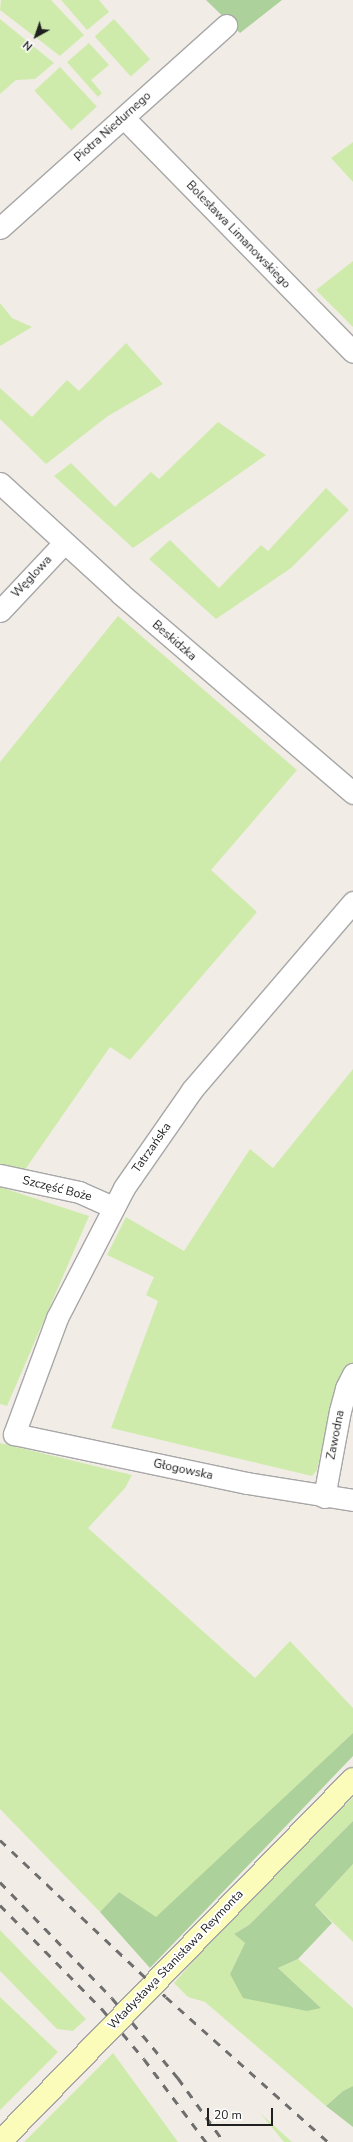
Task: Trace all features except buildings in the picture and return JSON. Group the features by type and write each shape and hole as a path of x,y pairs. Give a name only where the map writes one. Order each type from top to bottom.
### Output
{"street":[{"name":"Piotra Niedurnego","path":"0,228 226,26"},
{"name":"Bolesława Limanowskiego","path":"124,118 353,352"},
{"name":"Beskidzka","path":"0,483 64,543 208,670 353,793"},
{"name":"Węglowa","path":"0,611 64,543"},
{"name":"Tatrzańska","path":"14,1434 57,1318 112,1207 192,1090 353,902"},
{"name":"Szczęść Boże","path":"0,1175 79,1192 112,1207"},
{"name":"Zawodna","path":"324,1497 340,1411 346,1388 353,1374"},
{"name":"Głogowska","path":"14,1434 162,1466 324,1497 353,1500"},
{"name":"Władysława Stanisława Reymonta","path":"0,2142 353,1779"}],"green space":[{"path":"1,0 51,0 84,35 60,56 0,10"},
{"path":"61,0 99,0 109,12 87,30"},
{"path":"206,0 282,0 240,33"},
{"path":"0,19 54,63 35,79 16,80 0,94"},
{"path":"114,19 150,59 131,77 95,36"},
{"path":"89,43 109,65 91,80 102,93 98,97 67,62"},
{"path":"60,67 97,106 71,130 34,91"},
{"path":"353,142 353,182 331,158"},
{"path":"353,261 353,327 316,290"},
{"path":"0,303 12,318 32,327 0,346"},
{"path":"126,343 163,384 108,416 46,464 0,419 0,388 32,417 67,380 79,391"},
{"path":"218,422 266,455 133,548 54,476 71,463 115,507 151,472 159,479"},
{"path":"326,488 349,510 291,568 216,619 149,559 170,540 219,588 261,545 268,551"},
{"path":"118,616 297,770 211,870 257,912 130,1060 110,1047 24,1171 0,1167 0,762"},
{"path":"353,1069 353,1363 335,1391 317,1470 312,1476 111,1428 158,1301 146,1295 154,1277 107,1255 126,1217 184,1251 250,1149 273,1168"},
{"path":"0,1187 89,1216 7,1406 0,1404"},
{"path":"0,1443 132,1475 125,1488 88,1528 255,1678 290,1641 353,1708 353,1733 156,1918 119,1892 100,1912 0,1809"},
{"path":"353,1733 353,1756 150,1968 100,1912 119,1892 156,1917"},
{"path":"353,1797 353,1821 249,1925 234,1934 245,1943 230,1974 321,2008 278,1968 298,1959 353,2008 353,2086 343,2091 326,2106 205,2002 188,1997 174,1983 224,1926"},
{"path":"353,1821 353,1864 315,1905 332,1923 298,1959 278,1968 321,2008 307,2011 243,1998 230,1974 245,1943 234,1934 249,1925"},
{"path":"353,1864 353,1942 315,1905"},
{"path":"0,1930 86,2019 73,2031 57,2029 0,1971"},
{"path":"0,1997 58,2052 0,2110"},
{"path":"113,2053 178,2142 24,2142"},
{"path":"353,2086 353,2127 326,2106 343,2091"},
{"path":"260,2113 292,2142 284,2142"}],"railway":[{"path":"0,1840 166,1997 328,2142"},
{"path":"0,1882 112,1998 178,2078 224,2142"},
{"path":"0,1905 102,2009 144,2059 206,2142"}]}
